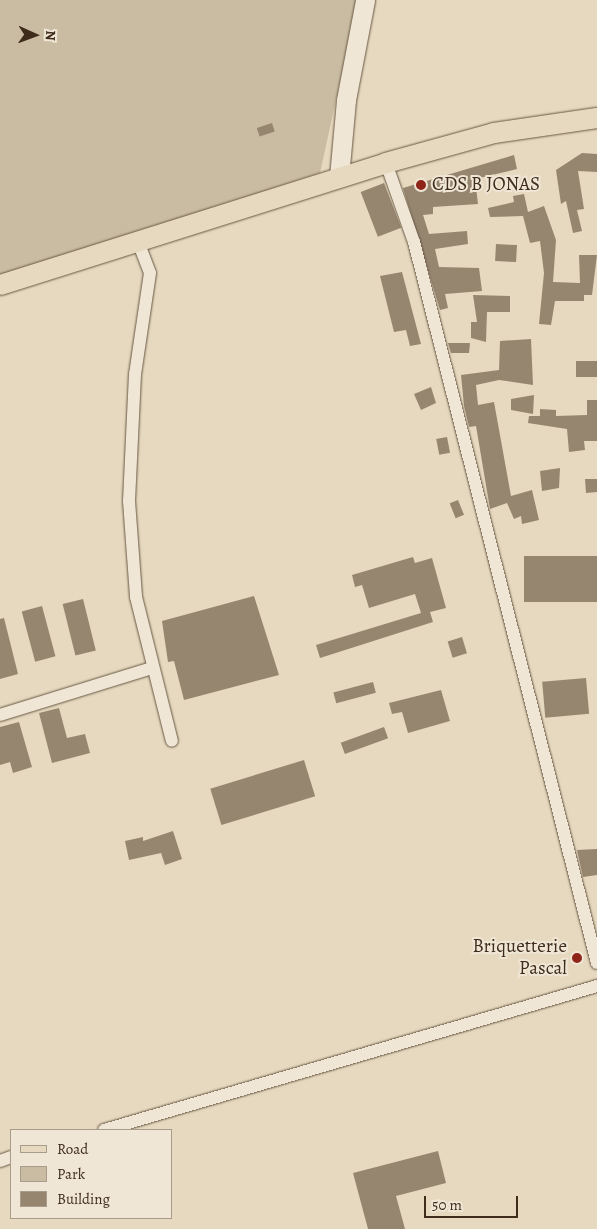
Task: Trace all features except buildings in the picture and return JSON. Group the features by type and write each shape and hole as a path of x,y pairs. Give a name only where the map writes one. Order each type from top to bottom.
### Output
{"main road":[{"path":"0,285 137,240 386,163 494,133 597,118"}],"street":[{"path":"339,177 346,100 366,0"},
{"path":"386,163 414,242 597,962"},
{"path":"137,240 150,274 135,374 129,501 136,597 152,668 172,741"},
{"path":"0,716 152,668"},
{"path":"107,1129 597,986"}],"green space":[{"path":"0,0 358,0 320,173 0,277"}],"place":[{"name":"CDS B JONAS","path":"421,185"},
{"name":"Briquetterie Pascal","path":"577,958"}]}
